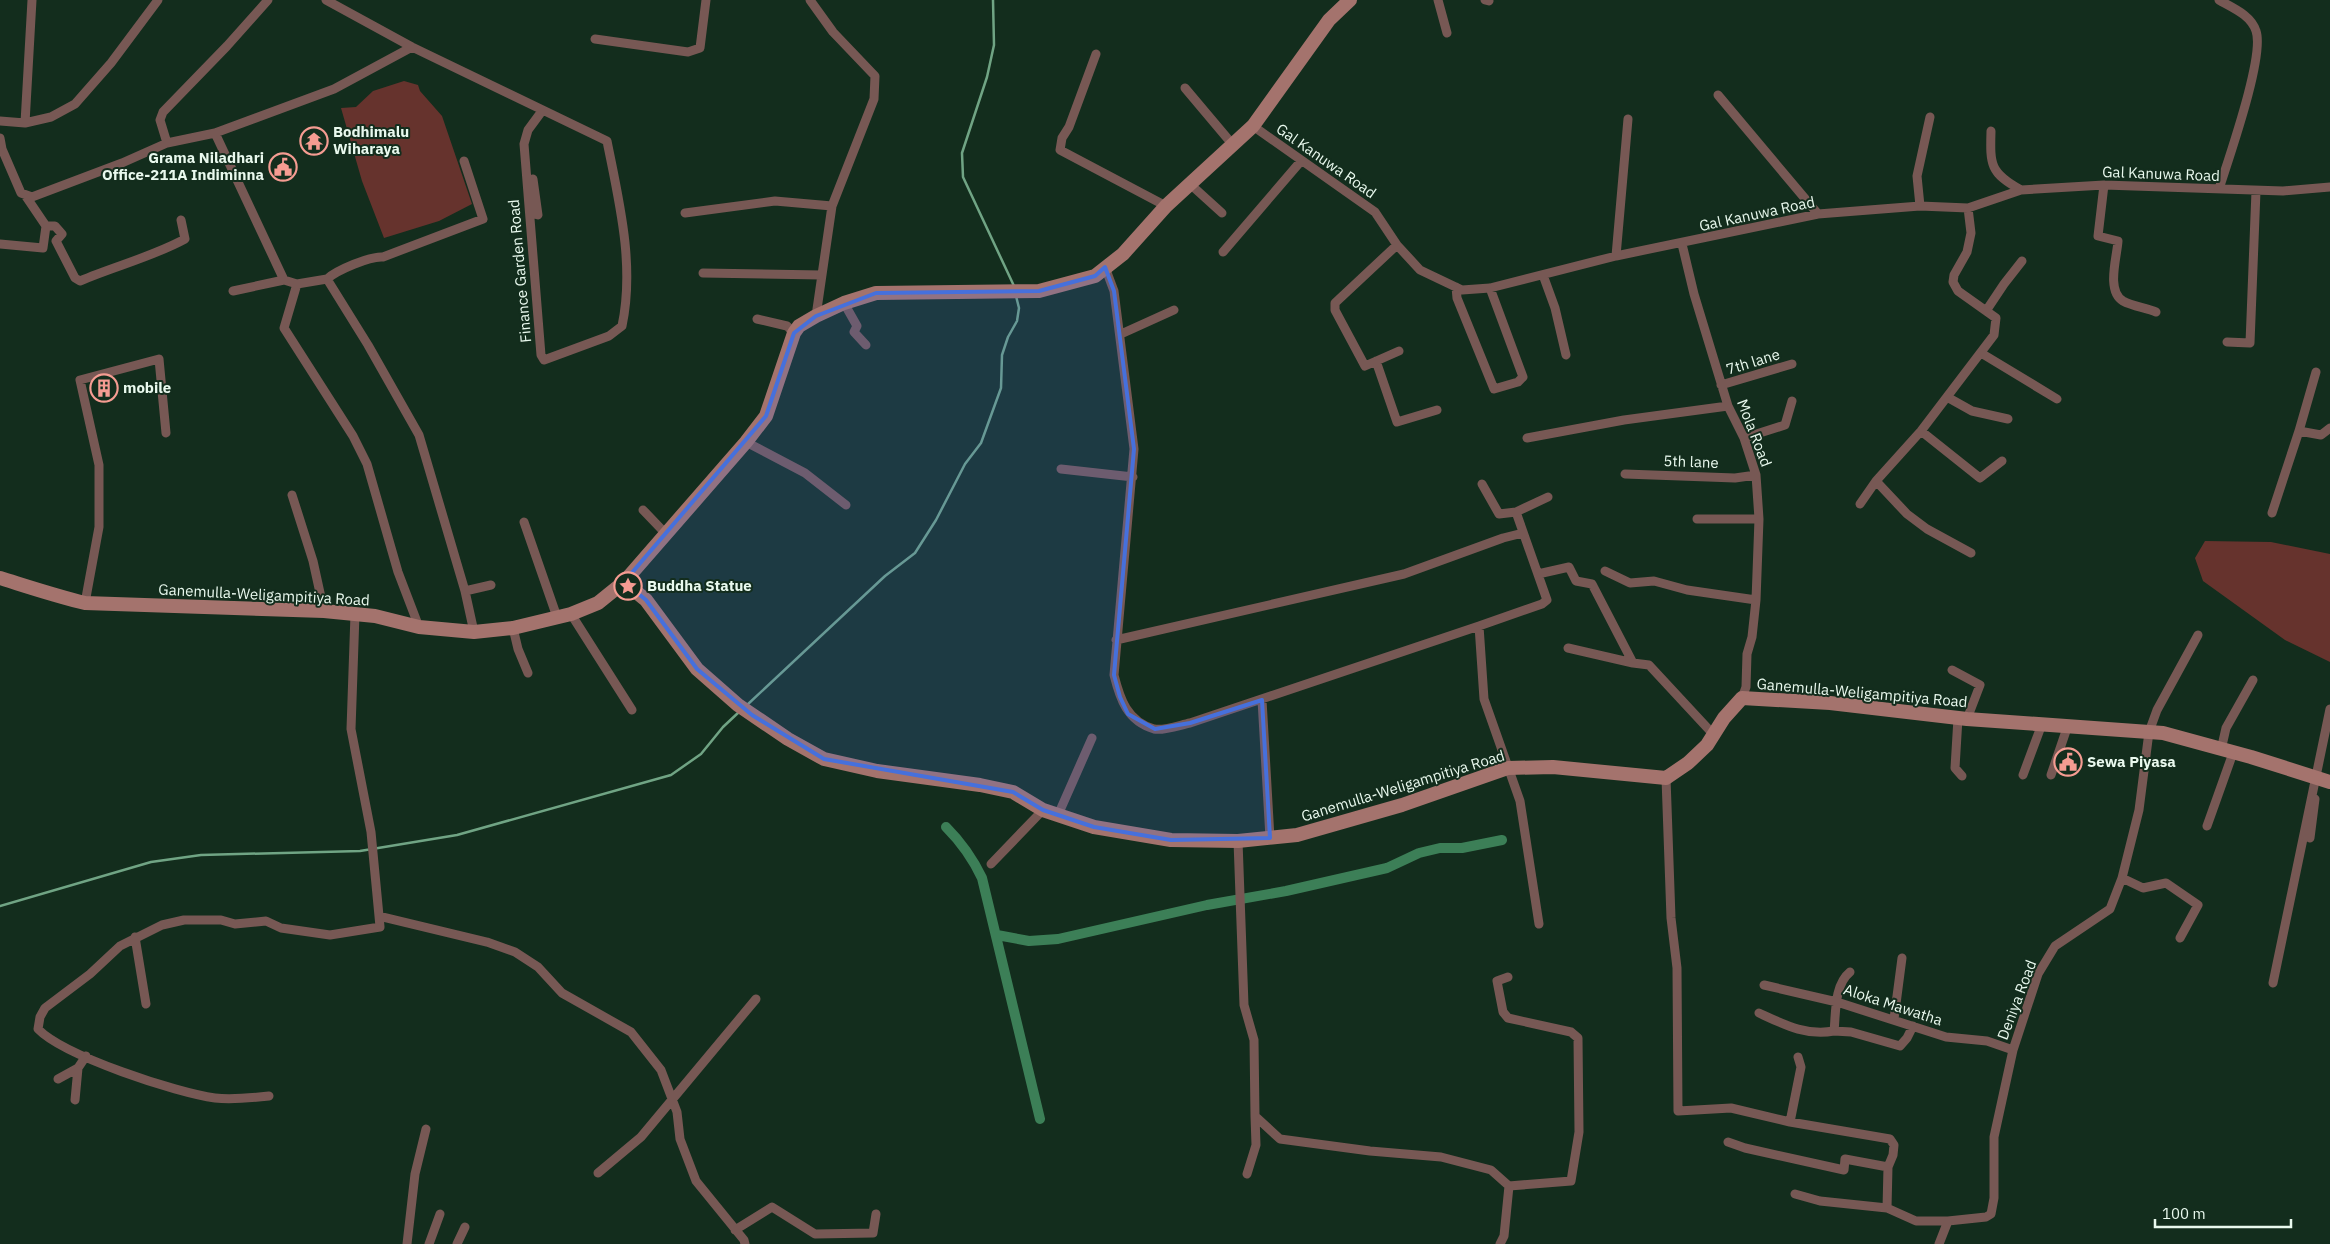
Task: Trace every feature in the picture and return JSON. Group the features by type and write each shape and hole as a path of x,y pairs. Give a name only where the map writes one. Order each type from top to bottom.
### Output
{"street":[{"path":"25,124 32,0"},
{"path":"0,121 25,124 51,117 75,104 111,63 158,0"},
{"path":"167,143 160,120 163,112 227,46 268,0"},
{"name":"Finance Garden Road","path":"326,0 412,46 607,141 624,225 627,303 622,326 609,336 544,360 541,355 524,144 528,130 542,111"},
{"path":"595,39 688,52 700,48 706,0"},
{"path":"810,0 833,32 875,76 874,99 832,206 816,316"},
{"path":"624,582 746,442 766,416 794,333 799,326 844,303 876,293 1039,291 1095,276 1123,254 1166,206 1252,126 1329,20 1350,0"},
{"path":"1438,0 1448,33"},
{"path":"2219,0 2248,18 2257,32 2254,70 2248,95 2219,189"},
{"path":"25,195 32,197 122,163 167,143 216,133 334,89 412,46"},
{"path":"1096,54 1069,127 1062,138 1060,150 1166,206"},
{"path":"1185,88 1233,144"},
{"path":"1718,94 1818,214"},
{"path":"1920,206 1917,176 1930,117"},
{"path":"1616,256 1628,119"},
{"name":"Gal Kanuwa Road","path":"1252,126 1375,212 1396,245 1420,270 1462,290 1490,288 1616,256 1682,244 1818,214 1920,206 1968,208 2021,190 2104,185 2256,191 2330,187"},
{"path":"1991,131 1990,161 2002,180 2021,190"},
{"path":"216,133 284,280"},
{"path":"0,138 2,149 21,193 25,195 46,226 43,248 0,244"},
{"path":"233,290 284,280 297,284 326,279 338,270 359,264 372,256 383,257 483,219 464,161"},
{"path":"1223,252 1301,161"},
{"path":"530,213 538,215 533,179"},
{"path":"1190,184 1222,213"},
{"path":"2104,185 2098,236 2118,241 2114,282 2115,293 2122,300 2156,312"},
{"path":"2227,342 2250,343 2256,191"},
{"path":"685,213 775,201 832,206"},
{"path":"1860,504 1876,481 1920,431 1994,335 1997,324 1996,318 1958,291 1954,282 1954,275 1967,252 1971,233 1968,208"},
{"path":"46,226 55,226 62,234 56,241 74,278 80,281 155,253 185,239 182,220"},
{"name":"Mola Road","path":"1682,244 1694,294 1721,385 1728,406 1744,438 1756,475 1759,519 1756,600 1747,654 1746,687 1742,698"},
{"path":"1396,245 1335,303 1334,310 1365,366 1398,351"},
{"path":"1986,311 2022,261"},
{"path":"1105,267 1114,291 1121,334 1134,449 1114,675 1120,697 1128,714 1155,729 1190,724 1542,604 1547,600 1516,512"},
{"path":"703,273 822,275"},
{"path":"1543,275 1555,308 1566,356"},
{"path":"326,279 368,344 419,435 465,591 474,632"},
{"path":"297,284 284,328 352,436 367,464 398,572 419,627"},
{"path":"1456,287 1457,298 1494,389 1518,382 1523,376 1490,288"},
{"path":"844,303 858,326 854,332 866,345"},
{"path":"1121,334 1174,310"},
{"path":"757,319 787,326 794,333"},
{"path":"1981,353 2057,399"},
{"path":"85,603 99,527 99,465 80,380 159,359 166,433"},
{"path":"1376,361 1397,422 1437,410"},
{"name":"7th lane","path":"1721,385 1792,364"},
{"path":"2272,513 2316,372"},
{"path":"1947,397 1972,410 2008,419"},
{"path":"1744,438 1785,425 1792,401"},
{"path":"1527,438 1624,420 1728,406"},
{"path":"2299,431 2321,436 2330,428"},
{"path":"1920,431 1980,478 2002,461"},
{"path":"746,442 805,473 846,505"},
{"path":"1061,469 1133,477"},
{"name":"5th lane","path":"1625,474 1735,478 1756,475"},
{"path":"1876,481 1907,514 1927,529 1971,552"},
{"path":"1482,484 1499,514 1516,512 1548,497"},
{"path":"292,495 314,561 324,611"},
{"path":"643,510 666,534"},
{"path":"1697,519 1759,519"},
{"path":"524,522 564,616 632,710"},
{"path":"1116,640 1404,574 1503,538 1523,533"},
{"path":"1538,574 1569,567 1576,581 1592,584 1633,663"},
{"path":"1605,571 1630,583 1654,581 1687,590 1756,600"},
{"name":"Ganemulla-Weligampitiya Road","path":"0,578 29,586 50,595 85,603 324,611 375,616 419,627 474,632 513,628 564,616 598,603 624,582 646,600 696,669 752,715 824,759 878,771 972,783 1013,792 1043,810 1094,827 1172,840 1238,840 1297,835 1386,810 1508,768 1553,767 1666,778 1688,763 1707,745 1713,734 1742,698 1830,703 1963,719 2163,733 2321,780"},
{"path":"465,591 491,585"},
{"path":"269,1096 243,1099 214,1098 149,1082 86,1056 44,1035 38,1029 40,1017 45,1008 90,974 120,946 162,925 184,920 221,920 235,924 266,921 281,928 330,935 380,927 371,832 351,730 355,614"},
{"path":"1480,626 1484,699 1520,801 1539,924"},
{"path":"513,628 518,649 528,673"},
{"name":"Deniya Road","path":"1948,1221 1986,1217 1991,1214 1994,1198 1994,1137 2013,1050 2038,974 2055,946 2110,909 2122,878 2139,810 2149,732 2157,710 2198,635"},
{"path":"1568,648 1649,665 1713,734"},
{"path":"1952,670 1980,685 1963,719 1955,768 1962,776"},
{"path":"2207,826 2227,751 2226,728 2253,680"},
{"path":"1262,700 1270,838"},
{"path":"2310,838 2321,780 2330,709"},
{"path":"2023,775 2042,724"},
{"path":"2051,774 2068,725"},
{"path":"1058,815 1092,738"},
{"path":"1666,778 1671,918 1677,968 1678,1111 1731,1108 1790,1122 1890,1139 1894,1145 1893,1155 1888,1167 1887,1208"},
{"path":"2273,984 2321,780"},
{"path":"991,864 1043,810"},
{"path":"1238,840 1244,1005 1254,1040 1256,1145 1247,1174"},
{"path":"2122,878 2143,888 2166,883 2198,905 2180,938"},
{"path":"379,916 487,942 515,952 538,967 562,993 631,1032 661,1070 677,1112 680,1139 696,1181 745,1244"},
{"path":"135,937 146,1004"},
{"path":"1894,1019 1902,958"},
{"path":"1834,1031 1837,1002 1843,978 1850,972"},
{"path":"1255,1116 1280,1139 1370,1151 1441,1157 1491,1170 1509,1186 1571,1181 1579,1132 1578,1038 1571,1032 1508,1018 1503,1012 1498,981 1508,977"},
{"name":"Aloka Mawatha","path":"1764,986 1837,1002 1946,1037 1987,1041 2013,1050"},
{"path":"598,1173 641,1137 673,1102 756,999"},
{"path":"1759,1013 1798,1031 1823,1033 1834,1031 1851,1032 1900,1046 1907,1038 1913,1026"},
{"path":"58,1079 78,1068 86,1056"},
{"path":"1790,1122 1801,1067 1798,1057"},
{"path":"75,1100 78,1068"},
{"path":"407,1244 415,1174 426,1129"},
{"path":"1728,1142 1745,1148 1844,1170 1845,1159 1888,1167"},
{"path":"1500,1244 1504,1236 1509,1186"},
{"path":"1795,1194 1820,1201 1887,1208 1916,1221 1948,1221 1939,1244"},
{"path":"735,1230 772,1207 815,1234 873,1233 876,1214"},
{"path":"428,1244 440,1214"},
{"path":"457,1244 465,1227"}],"highlighted area":[{"path":"1105,267 1114,291 1134,449 1114,675 1120,697 1128,714 1155,729 1190,723 1262,700 1270,838 1171,840 1094,827 1043,810 1013,792 824,759 752,715 697,669 646,600 624,582 766,416 794,333 816,316 876,293 1039,291 1095,276"}],"shaded area":[{"path":"404,81 418,85 420,91 442,116 472,204 439,221 384,238 362,181 341,108 356,107 373,91"},
{"path":"2205,541 2271,542 2330,554 2330,662 2285,640 2203,581 2195,558"}],"waterway":[{"path":"993,0 994,45 987,77 962,153 963,177 1014,286"},
{"path":"747,705 885,576 915,553 936,520 965,464 981,443 1001,388 1002,355 1008,337 1017,321 1019,308 1016,296"},
{"path":"0,906 151,862 201,855 360,851 457,835 671,775 701,754 723,727 739,712"},
{"path":"946,827 966,851 982,878 1040,1119"},
{"path":"997,935 1029,941 1058,939 1207,905 1286,891 1387,868 1419,853 1440,848 1462,848 1502,840"}],"place":[{"name":"Bodhimalu Wiharaya","path":"314,141"},
{"name":"Grama Niladhari Office-211A Indiminna","path":"283,167"},
{"name":"mobile","path":"104,388"},
{"name":"Buddha Statue","path":"628,586"},
{"name":"Sewa Piyasa","path":"2068,762"}]}
